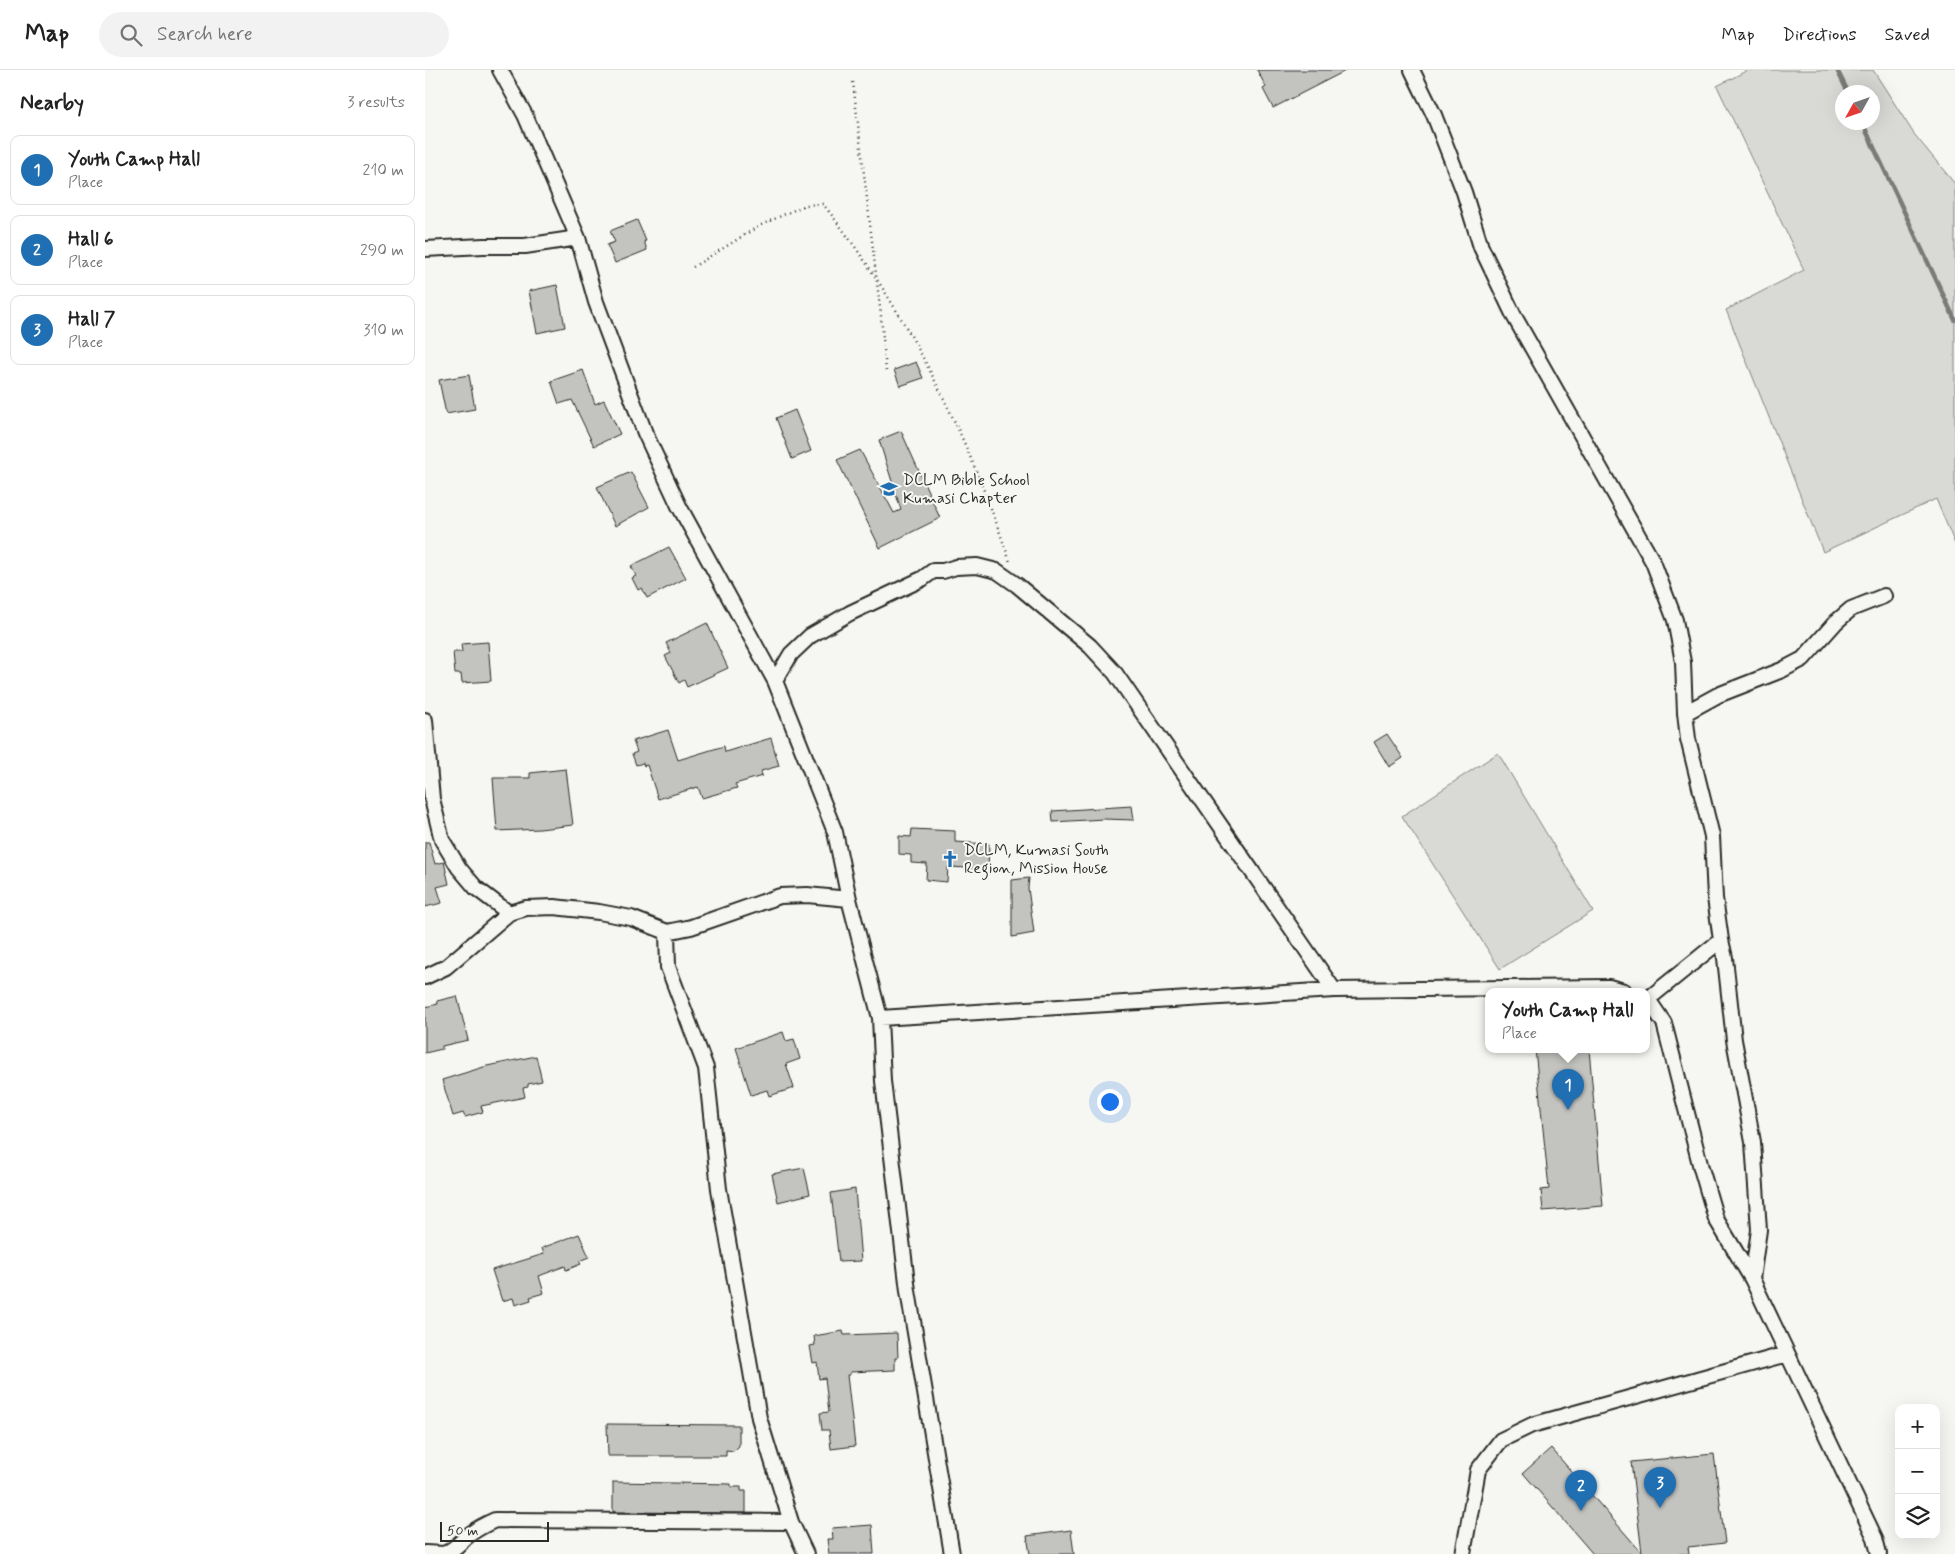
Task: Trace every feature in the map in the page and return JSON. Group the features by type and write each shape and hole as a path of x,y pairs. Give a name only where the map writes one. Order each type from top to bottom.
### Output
{"street":[{"path":"500,70 525,114 578,238 595,302 645,433 679,506 775,681 835,832 849,899 880,1018 883,1081 909,1291 952,1554"},
{"path":"1412,70 1434,115 1464,192 1481,247 1514,316 1653,562 1675,620 1683,662 1688,739 1712,836 1715,898 1725,958 1734,1040 1753,1142 1759,1230 1752,1280"},
{"path":"425,249 525,246 578,238"},
{"path":"775,681 791,654 810,636 850,613 922,579 933,571 956,566 977,566 997,571 1017,585 1090,646 1115,673 1334,990"},
{"path":"1685,712 1719,695 1782,670 1803,659 1836,622 1851,609 1884,596"},
{"path":"425,720 432,799 442,840 459,868 476,888 509,913"},
{"path":"425,977 446,967 509,913 526,908 553,907 631,918 667,932 691,927 780,896 807,895 849,899"},
{"path":"667,932 668,967 706,1068 719,1190 759,1418 791,1522 806,1554"},
{"path":"1650,997 1721,940"},
{"path":"880,1018 1334,990 1485,988"},
{"path":"1517,988 1613,988"},
{"path":"1650,1003 1664,1023 1701,1168 1717,1219 1752,1280 1875,1538 1879,1554"},
{"path":"1463,1554 1478,1470 1501,1440 1532,1425 1787,1354"},
{"path":"425,1553 444,1554 454,1550 469,1535 484,1524 495,1520 791,1522"}],"path":[{"path":"853,82 886,371"},
{"path":"693,267 759,226 805,205 823,204 877,279 914,340 941,394 975,470 1017,585"}],"shaded area":[{"path":"1748,70 1873,70 1914,134 1955,184 1955,544 1936,499 1823,552 1726,310 1804,270 1717,86"},
{"path":"1498,753 1593,911 1500,969 1402,816"}],"building":[{"path":"1257,70 1347,70 1273,108 1263,89 1266,87"},
{"path":"637,220 646,241 644,241 647,250 615,263 607,245 615,242 610,231"},
{"path":"557,285 565,327 537,333 529,291"},
{"path":"916,362 923,378 900,386 894,370"},
{"path":"583,370 595,404 604,400 620,434 594,446 572,400 559,404 551,381"},
{"path":"469,375 475,409 446,414 439,380"},
{"path":"795,410 811,451 792,459 776,418"},
{"name":"DCLM Bible School Kumasi Chapter","path":"901,431 940,518 880,548 837,460 860,450 894,513 901,510 879,440"},
{"path":"631,472 649,507 615,526 597,487"},
{"path":"669,547 686,578 647,598 642,588 638,590 632,578 636,576 631,566"},
{"path":"707,623 728,668 687,687 684,680 679,683 665,656 671,653 666,643"},
{"path":"488,642 491,681 462,683 461,674 455,674 453,652 462,652 461,644"},
{"path":"668,730 678,760 724,746 725,752 771,738 779,766 761,771 762,776 735,784 737,788 702,798 698,787 658,799 647,765 644,766 643,763 636,765 632,754 637,752 633,741"},
{"path":"1387,734 1403,758 1389,767 1374,742"},
{"path":"566,769 573,825 497,831 493,778 530,778 530,773"},
{"path":"1132,806 1134,820 1104,819 1053,822 1052,811"},
{"name":"DCLM, Kumasi South Region, Mission House","path":"912,829 955,831 955,842 989,844 988,869 948,867 947,882 926,880 927,864 911,863 911,855 899,854 899,836 911,837"},
{"path":"425,842 429,842 435,864 444,862 449,884 437,887 442,903 425,907"},
{"path":"1029,878 1028,888 1034,933 1012,937 1012,880"},
{"path":"457,996 468,1040 442,1046 442,1049 425,1053 425,1007 438,1004 437,1001"},
{"path":"783,1032 786,1041 794,1039 800,1059 786,1064 794,1088 769,1096 767,1090 751,1095 736,1048"},
{"path":"1535,1053 1589,1053 1603,1206 1543,1211 1541,1190 1549,1189"},
{"path":"536,1056 542,1081 528,1084 528,1087 523,1088 525,1097 481,1106 483,1112 465,1117 463,1113 453,1116 442,1080 487,1066"},
{"path":"804,1168 810,1194 778,1202 772,1174"},
{"path":"855,1189 861,1261 839,1262 831,1193"},
{"path":"579,1234 589,1257 579,1261 581,1264 566,1270 565,1266 539,1276 544,1293 530,1297 531,1300 515,1305 513,1298 502,1301 492,1270 544,1254 542,1248"},
{"path":"843,1331 844,1335 897,1333 898,1358 895,1358 895,1370 850,1372 850,1375 847,1375 855,1446 831,1449 829,1430 822,1430 820,1413 829,1412 825,1378 819,1379 817,1362 813,1363 810,1346 815,1345 814,1336"},
{"path":"607,1424 739,1425 739,1446 734,1451 726,1450 726,1456 608,1456"},
{"path":"1551,1448 1642,1553 1631,1462 1714,1454 1725,1543 1688,1547 1689,1554 1593,1554 1523,1473"},
{"path":"613,1482 731,1484 731,1487 741,1487 741,1491 746,1491 746,1513 613,1512"},
{"path":"872,1525 874,1554 829,1554 827,1539 833,1539 832,1528"},
{"path":"1071,1530 1074,1554 1030,1554 1027,1536"}],"waterway":[{"path":"1837,70 1844,85"},
{"path":"1866,130 1955,320"}],"place":[{"name":"DCLM Bible School Kumasi Chapter","path":"889,489"},
{"name":"DCLM, Kumasi South Region, Mission House","path":"950,859"},
{"name":"Youth Camp Hall","path":"1568,1110"},
{"name":"Hall 7","path":"1660,1508"},
{"name":"Hall 6","path":"1581,1511"}]}
